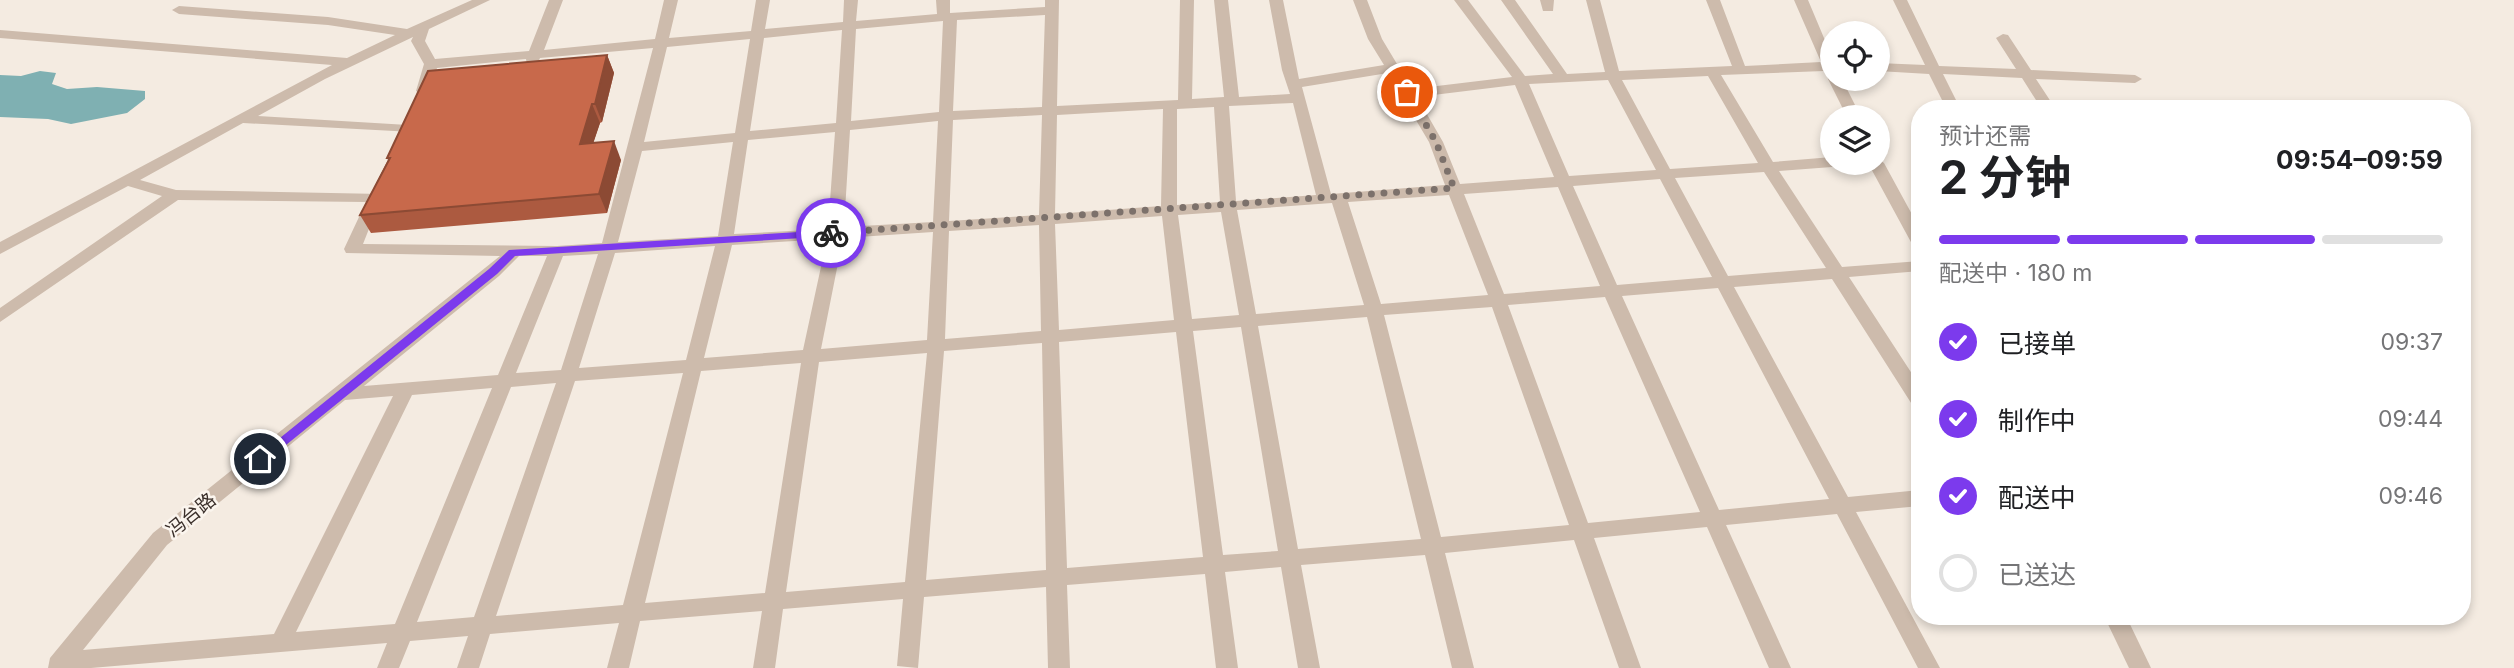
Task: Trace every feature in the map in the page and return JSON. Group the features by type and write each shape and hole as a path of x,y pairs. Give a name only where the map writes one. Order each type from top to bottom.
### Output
{"street":[{"path":"191,0 179,10 328,21 406,33"},
{"path":"0,249 348,62 406,33 484,0"},
{"path":"528,72 556,0"},
{"path":"468,668 568,377 609,247 637,147 671,0"},
{"path":"618,668 725,240 763,0"},
{"path":"764,668 811,356 836,233 851,0"},
{"path":"1187,0 1168,209 1227,668"},
{"path":"1221,0 1227,101 1228,205 1309,668"},
{"path":"1276,0 1289,70 1331,197 1374,310 1463,668"},
{"path":"1360,0 1376,39 1436,142 1498,300 1630,668"},
{"path":"1461,0 1516,71 1780,668"},
{"path":"1508,0 1563,78"},
{"path":"1593,0 1613,76 1929,668"},
{"path":"1713,0 1740,70"},
{"path":"1801,0 1820,44"},
{"path":"1899,0 1949,100"},
{"path":"431,64 849,26 944,9 1052,6 1047,219 1059,668"},
{"path":"908,666 936,346 950,20 944,9"},
{"path":"243,118 406,135 431,64 418,41 423,27"},
{"path":"0,34 348,62"},
{"path":"2003,38 2043,100"},
{"path":"1890,67 2135,79"},
{"path":"637,147 946,116 1227,101 1296,91 1392,68"},
{"path":"1408,94 1520,80 1740,70 1820,71"},
{"path":"1712,71 1768,166 1911,387"},
{"path":"127,181 175,195 379,192 352,249 513,253 1047,219 1820,163"},
{"path":"1883,175 1911,227"},
{"path":"0,316 175,195"},
{"path":"388,668 556,251"},
{"name":"冯台路","path":"59,665 160,539 493,272 513,253"},
{"path":"341,394 1911,267"},
{"path":"280,643 406,389"},
{"path":"59,665 403,632 1434,546 1911,499"},
{"path":"2119,625 2140,668"}],"water":[{"path":"40,71 56,73 52,84 67,89 97,87 145,91 145,99 127,113 71,124 48,119 0,117 0,75 21,76"}],"building":[{"path":"607,55 595,104 592,104 580,144 614,141 599,194 360,215 390,158 387,158 428,71"}],"way so far":[{"path":"831,233 1454,188 1436,142 1407,92"}],"route":[{"path":"260,459 493,272 513,253 831,233"}]}
